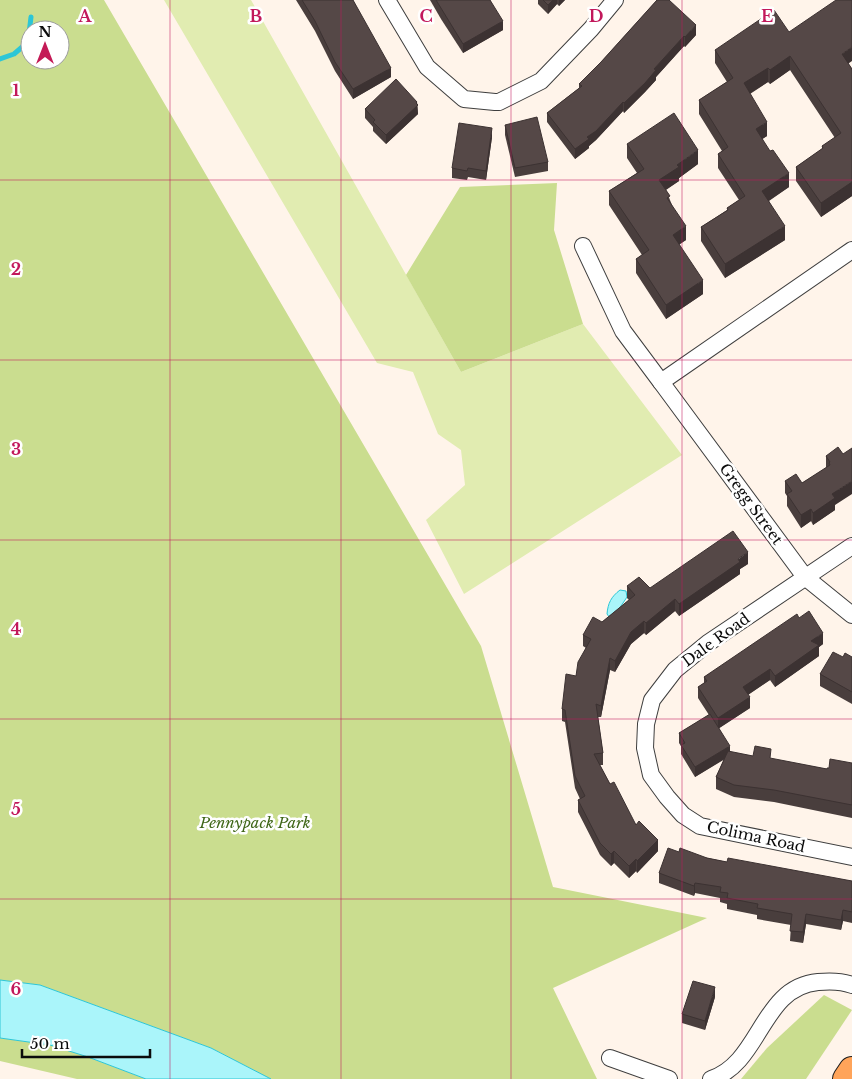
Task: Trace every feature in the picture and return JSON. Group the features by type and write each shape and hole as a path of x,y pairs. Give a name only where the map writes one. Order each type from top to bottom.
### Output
{"main road":[{"path":"846,1079 852,1070"}],"street":[{"path":"387,0 427,67 464,99 495,102 499,102 541,81 616,0"},
{"name":"Gregg Street","path":"583,246 623,331 805,577 852,615"},
{"path":"661,382 852,250"},
{"name":"Dale Road","path":"651,775 645,748 646,724 652,700 676,670 708,643 852,546"},
{"name":"Colima Road","path":"651,775 683,815 700,826 852,858"},
{"path":"711,1079 724,1073 740,1058 780,1000 790,991 800,986 824,981 852,985"},
{"path":"610,1058 669,1079"}],"green space":[{"name":"Pennypack Park","path":"0,0 104,0 481,646 553,887 707,918 553,988 597,1079 271,1079 211,1048 40,985 0,980"},
{"path":"164,0 251,0 461,372 583,324 682,455 464,594 426,520 465,485 461,450 438,434 413,372 377,363"},
{"path":"557,183 554,230 583,324 461,372 406,275 460,187"},
{"path":"824,995 852,1010 806,1079 741,1079 767,1048"},
{"path":"0,1038 50,1045 146,1079 77,1079 0,1061"}],"water":[{"path":"620,590 626,591 627,597 610,618 607,614 609,603"},
{"path":"0,980 40,985 211,1048 271,1079 146,1079 50,1045 0,1038"}],"building":[{"path":"302,0 353,0 391,68 353,89 335,62 315,21"},
{"path":"436,0 490,0 503,21 463,44"},
{"path":"543,0 553,0 548,5"},
{"path":"657,0 669,0 696,25 654,69 656,70 645,83 623,102 596,131 587,137 589,139 575,149 547,113 582,86 579,84"},
{"path":"836,0 852,0 852,47 842,54 852,69 852,182 821,203 796,167 841,133 790,56 770,70 768,68 744,83 767,122 756,129 770,151 773,150 789,173 762,191 785,226 725,264 701,227 728,210 727,208 745,196 718,154 728,147 699,100 733,78 715,50 774,10 789,32"},
{"path":"396,79 418,105 386,135 373,122 375,120 365,109"},
{"path":"674,113 698,150 677,165 679,167 659,180 670,196 667,198 686,226 673,235 703,280 666,305 636,259 649,250 609,191 644,169 627,144"},
{"path":"537,117 548,162 515,168 505,125"},
{"path":"459,123 492,128 486,171 468,168 467,171 452,168"},
{"path":"838,447 843,454 852,448 852,481 832,494 835,498 813,513 811,509 801,515 787,494 792,491 785,481 796,474 802,483 830,465 826,456"},
{"path":"733,531 748,552 738,559 740,562 679,604 675,599 646,623 644,621 631,632 615,661 610,658 601,706 596,704 603,753 594,754 610,784 614,782 636,825 639,821 658,840 637,861 636,859 629,866 614,851 611,854 600,843 578,800 585,796 575,776 565,710 562,709 566,674 576,676 578,662 591,639 583,635 593,617 602,622 635,595 627,586 639,577 650,588"},
{"path":"809,611 823,633 811,641 819,645 775,676 770,669 743,687 750,697 718,718 698,687 707,681 704,677 797,614 799,618"},
{"path":"833,652 843,657 845,653 852,657 852,692 820,674"},
{"path":"710,714 730,746 695,767 681,745 685,743 679,733"},
{"path":"755,746 771,749 770,758 827,769 829,768 830,759 852,763 852,805 774,790 734,785 716,777 728,751 753,756"},
{"path":"668,848 679,852 680,848 707,858 727,862 728,858 852,881 852,912 843,910 841,920 806,914 803,932 790,931 792,914 757,908 758,904 727,898 728,893 720,892 721,887 695,883 694,886 659,873"},
{"path":"693,981 715,987 705,1021 682,1014"}],"waterway":[{"path":"0,59 14,54 28,42 31,17"}]}
